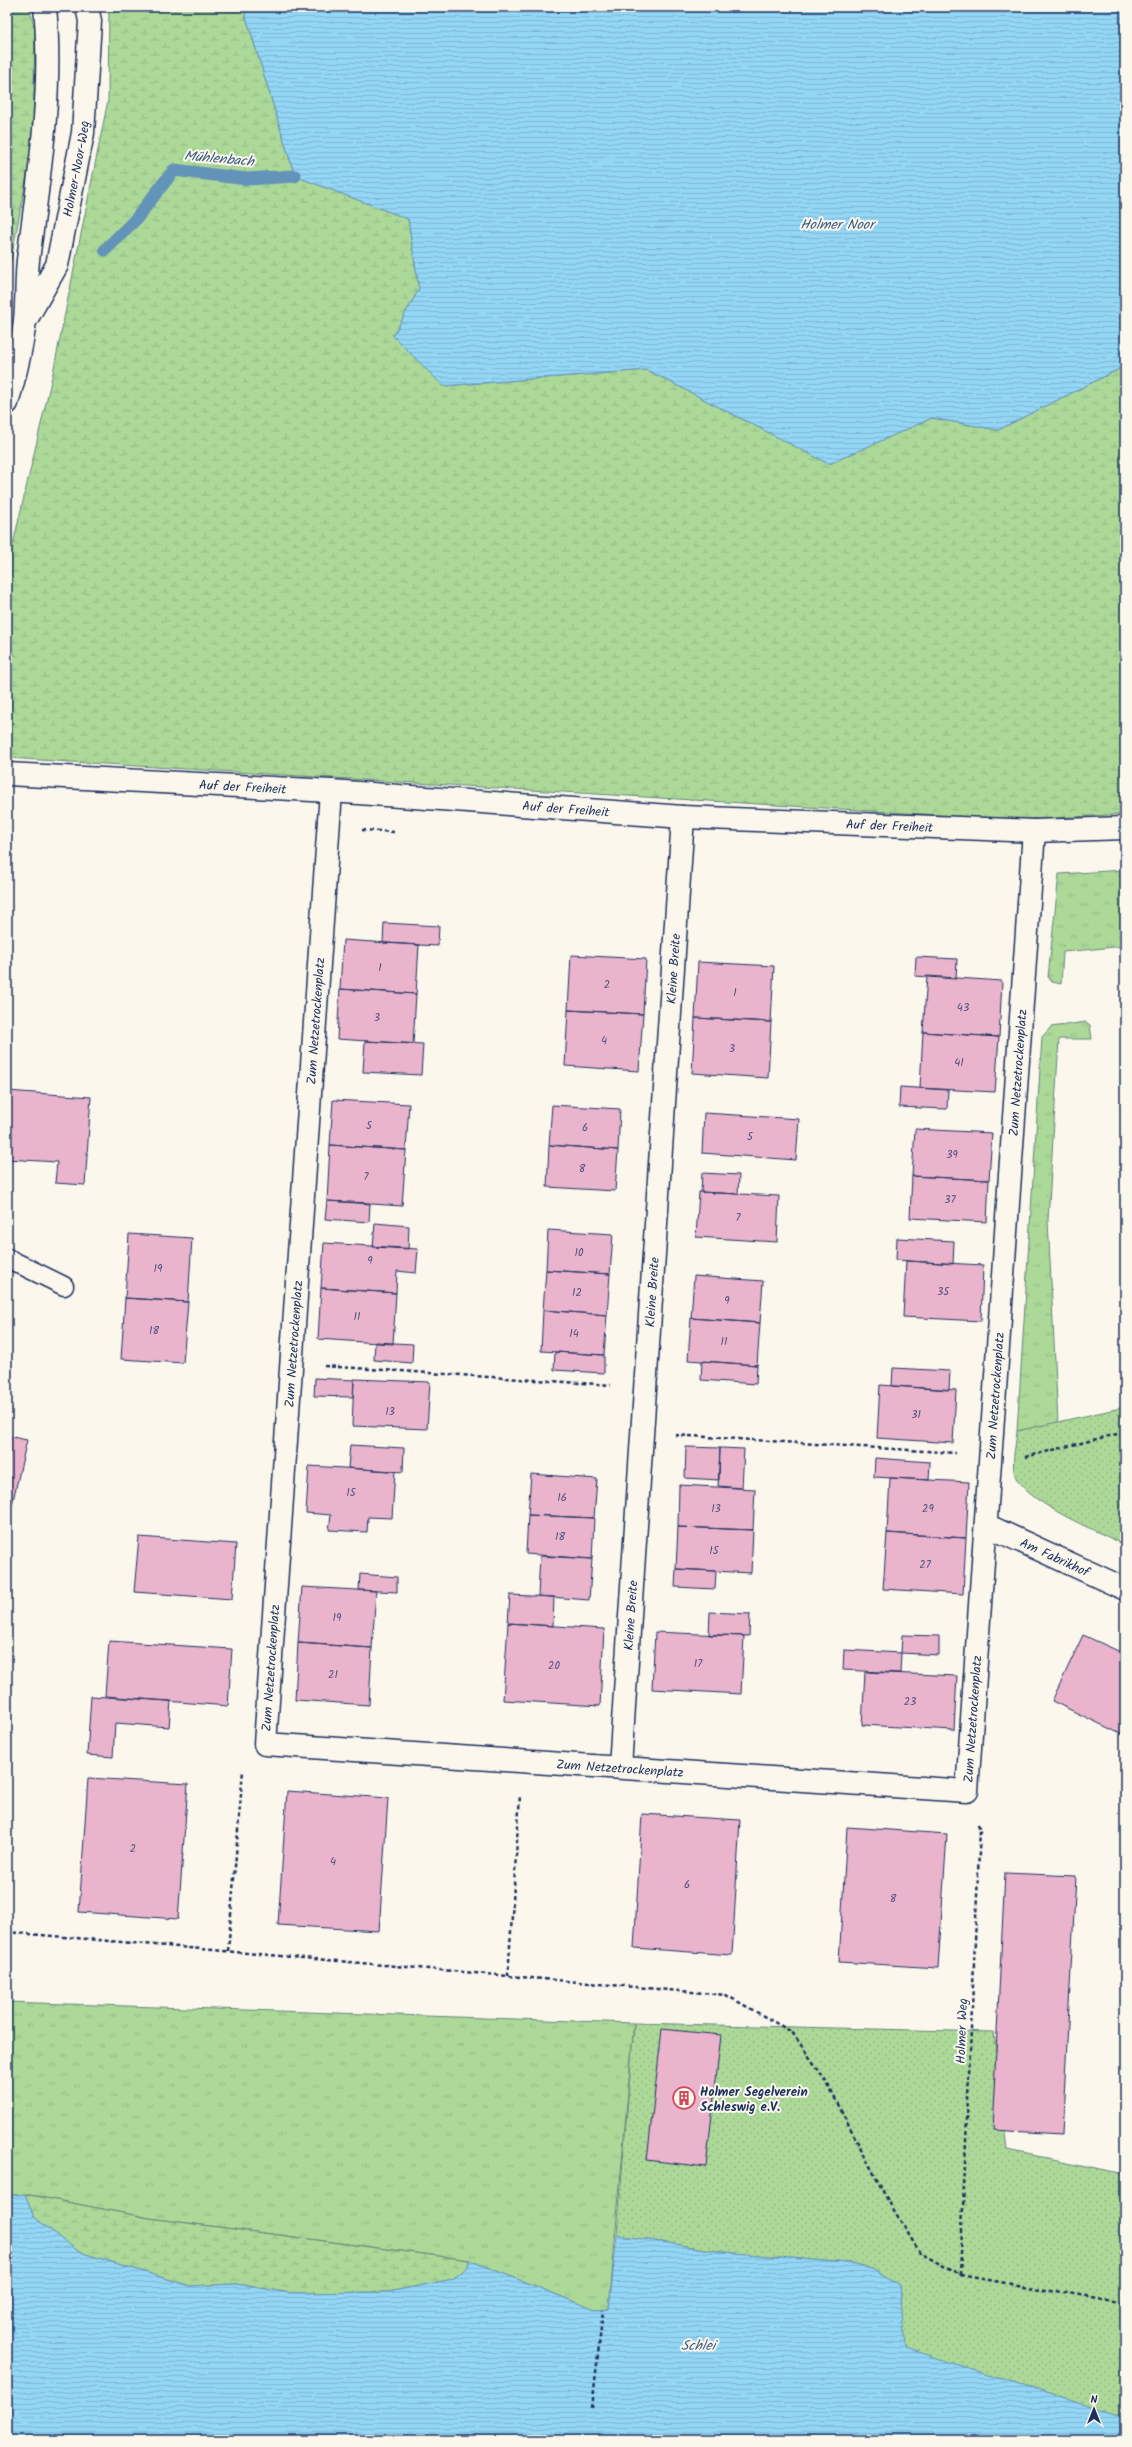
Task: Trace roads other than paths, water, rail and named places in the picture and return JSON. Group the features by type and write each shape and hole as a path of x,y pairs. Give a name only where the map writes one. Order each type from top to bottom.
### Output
{"street":[{"name":"Holmer-Noor-Weg","path":"7,403 15,376 25,321 28,262 44,145 48,33 45,7"},
{"name":"Holmer-Noor-Weg","path":"25,321 58,265 83,133 90,21 87,7"},
{"name":"Auf der Freiheit","path":"7,774 331,791 683,817 1034,831 1125,828"},
{"name":"Zum Netzetrockenplatz","path":"331,791 265,1744 967,1790 1034,831"},
{"name":"Kleine Breite","path":"620,1767 683,817"},
{"name":"Am Fabrikhof","path":"986,1525 1125,1589"}],"lane":[{"path":"7,1258 64,1286"}],"water":[{"name":"Holmer Noor","path":"243,7 1125,7 1125,366 998,430 932,418 829,464 647,370 443,386 393,336 419,289 408,219 295,176"},
{"name":"Schlei","path":"25,2194 34,2217 79,2252 190,2286 236,2284 290,2293 389,2292 453,2279 468,2267 469,2260 595,2310 609,2309 617,2235 723,2252 846,2263 872,2269 900,2286 905,2348 1125,2418 1125,2440 7,2440 7,2196"}],"waterway":[{"name":"Mühlenbach","path":"105,250 136,219 174,170 247,179 295,176"}],"place":[{"name":"Holmer Segelverein Schleswig e.V.","path":"684,2098"}]}
